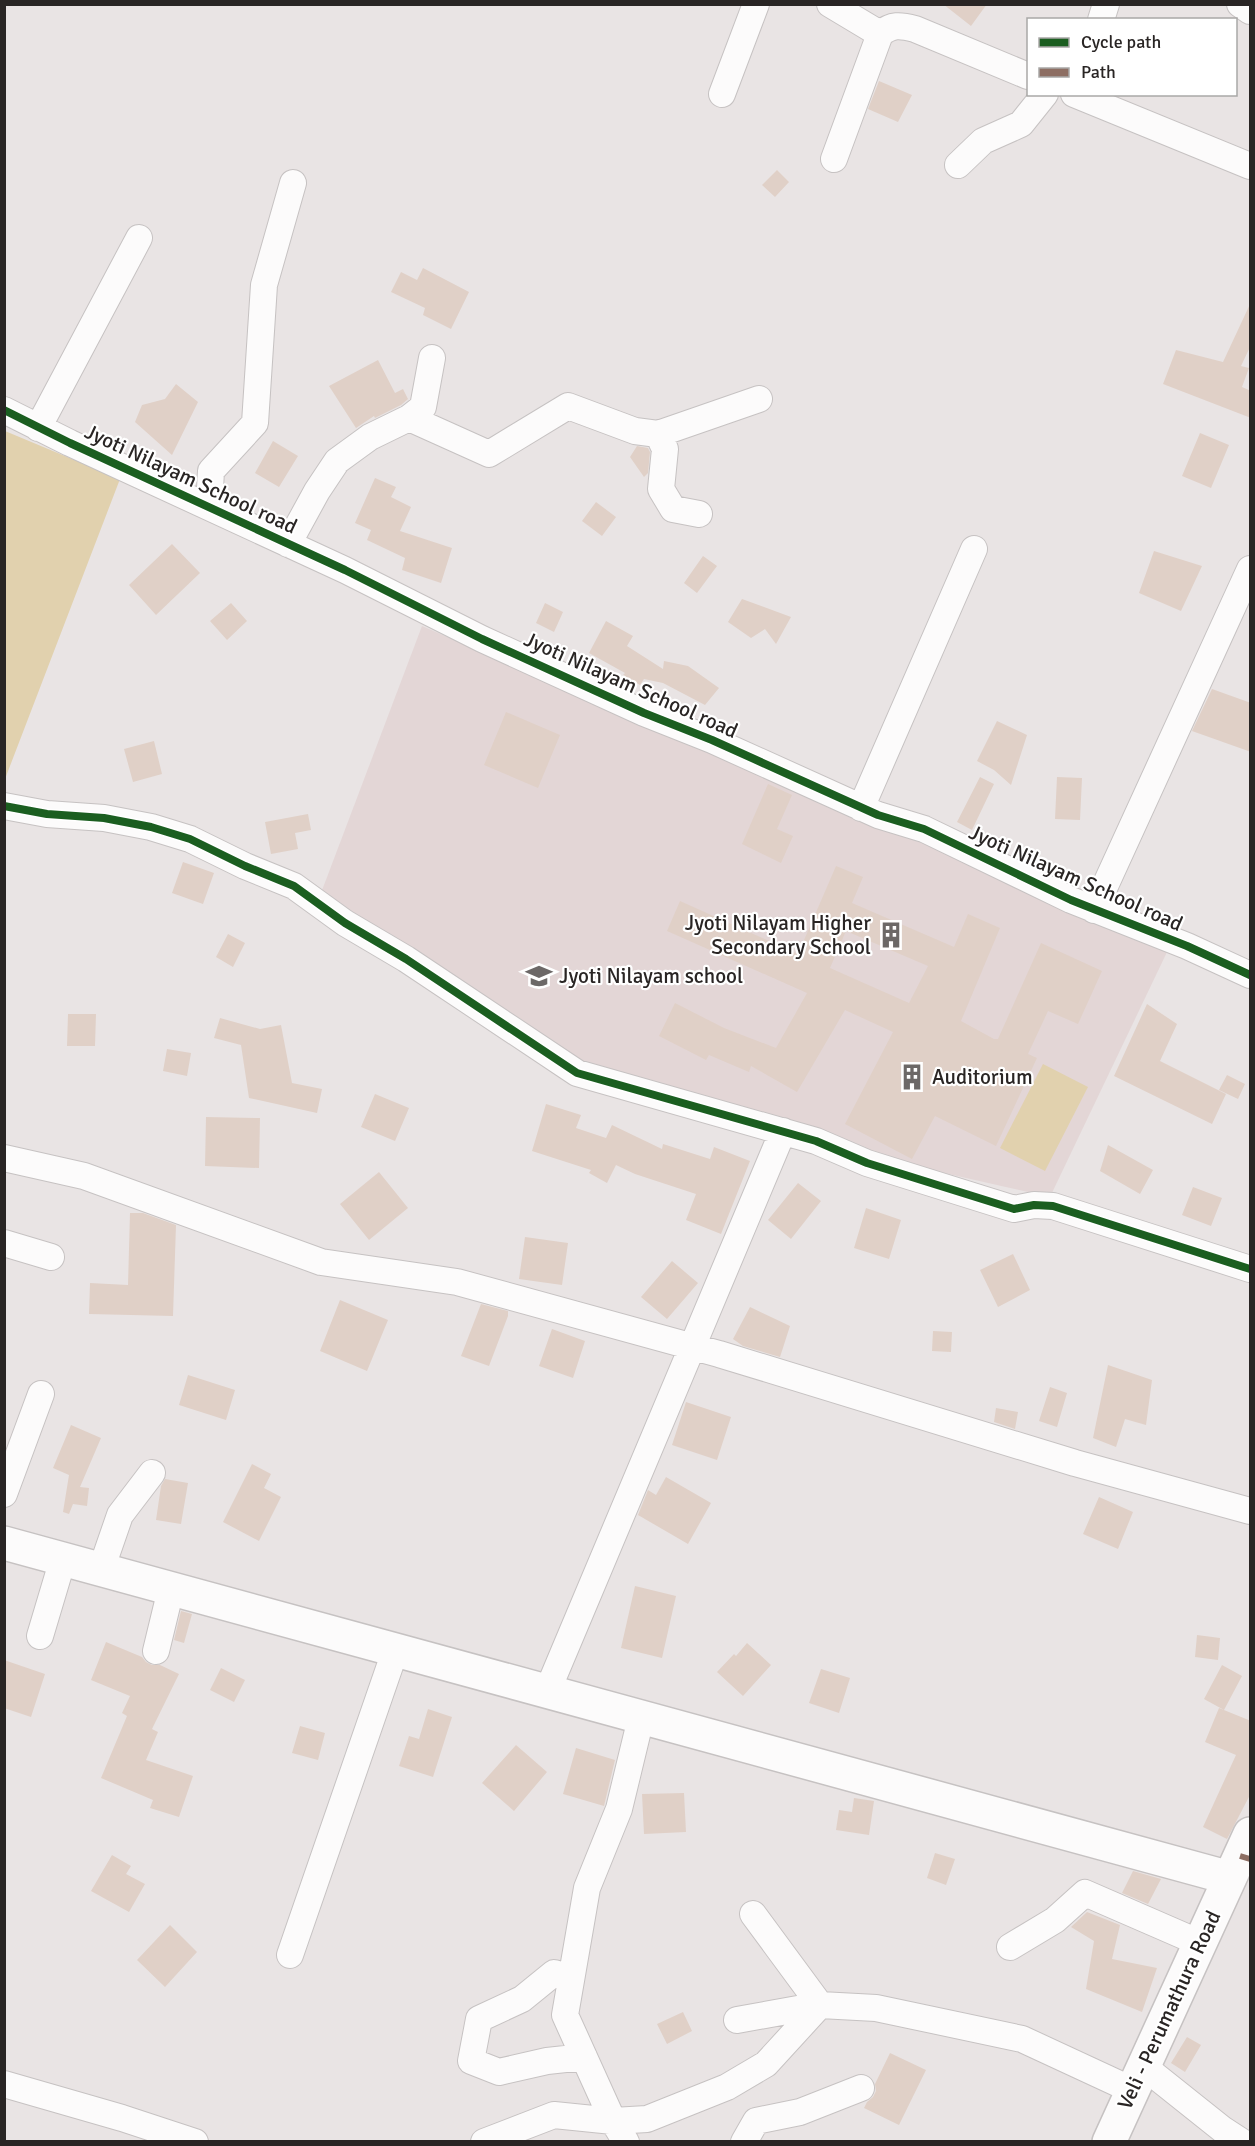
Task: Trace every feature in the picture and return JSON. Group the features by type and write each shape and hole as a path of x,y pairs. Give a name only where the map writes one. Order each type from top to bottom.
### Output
{"main road":[{"path":"4,1543 1230,1878"},
{"name":"Veli - Perumathura Road","path":"1108,2142 1251,1834"}],"street":[{"path":"722,94 756,4"},
{"path":"830,4 880,34"},
{"path":"1240,4 1251,11"},
{"path":"834,159 880,34 889,27 901,25 915,28 1027,75"},
{"path":"957,165 982,141 1021,124 1043,96"},
{"path":"1078,96 1251,166"},
{"path":"208,506 211,471 255,423 264,285 293,183"},
{"path":"38,428 139,238"},
{"path":"288,544 317,491 337,461 370,437 409,418 423,407 432,358"},
{"path":"409,418 489,454 568,406 635,431 658,434 759,399"},
{"name":"Jyoti Nilayam School road","path":"4,410 38,428 345,570 482,639 644,713 712,740 861,808 924,829 1094,910 1251,975"},
{"path":"658,434 665,449 661,489 673,509 699,514"},
{"path":"861,808 974,549"},
{"path":"1094,910 1251,569"},
{"path":"4,806 47,814 104,818 151,827 190,839 245,866 294,886 345,923 406,959 577,1073 816,1141 867,1163 1014,1209 1034,1205 1053,1206 1251,1269"},
{"path":"547,1692 783,1131"},
{"path":"4,1158 84,1176 321,1262 457,1282 691,1346 1075,1463 1251,1511"},
{"path":"4,1243 51,1257"},
{"path":"4,1494 41,1394"},
{"path":"101,1570 120,1515 152,1473"},
{"path":"40,1636 63,1559"},
{"path":"156,1651 171,1589"},
{"path":"290,1955 389,1668 398,1652"},
{"path":"619,2131 565,2015 587,1888 619,1809 641,1718"},
{"path":"1010,1947 1054,1920 1084,1893 1200,1943"},
{"path":"753,1914 820,2005"},
{"path":"571,1978 554,1973 522,1999 479,2019 471,2061 499,2072 547,2061 584,2057"},
{"path":"484,2142 554,2115 619,2131 647,2120 727,2087 765,2064 820,2005"},
{"path":"737,2020 820,2005 876,2008 1022,2039 1138,2078 1242,2142"},
{"path":"4,2084 169,2137 195,2142"},
{"path":"744,2142 756,2121 800,2112 861,2088"}],"shaded area":[{"path":"5,431 120,479 5,779"},
{"path":"422,626 1168,950 1050,1197 922,1168 573,1059 321,893"},
{"path":"1043,1064 1088,1087 1045,1171 1000,1148"}],"building":[{"path":"943,4 987,4 971,26"},
{"path":"879,81 912,95 898,122 868,109"},
{"path":"777,170 789,182 775,197 762,185"},
{"path":"423,268 469,292 451,329 423,315 425,308 391,292 401,272 417,280"},
{"path":"1251,302 1251,345 1241,366 1249,368 1242,387 1251,391 1251,418 1163,384 1176,350 1223,362"},
{"path":"378,360 395,393 403,389 408,399 401,405 375,418 374,416 356,428 329,386"},
{"path":"176,384 198,402 172,455 135,422 142,405 165,399"},
{"path":"1200,433 1229,445 1211,488 1182,476"},
{"path":"273,441 298,456 279,487 255,473"},
{"path":"637,446 648,448 650,452 648,473 644,477 630,457"},
{"path":"375,478 396,487 391,497 411,507 400,531 452,548 441,583 402,570 405,558 367,540 371,530 355,523"},
{"path":"596,502 616,517 602,536 582,521"},
{"path":"172,544 200,573 156,615 129,585"},
{"path":"1154,551 1202,566 1181,611 1139,593"},
{"path":"703,556 717,566 697,593 684,583"},
{"path":"742,599 791,617 776,644 765,629 751,638 728,622"},
{"path":"231,603 247,621 227,640 210,621"},
{"path":"545,603 563,612 554,632 536,623"},
{"path":"606,621 633,636 627,646 663,669 664,661 688,666 719,688 705,705 663,683 644,679 640,685 623,675 625,673 589,653"},
{"path":"1212,689 1251,703 1251,752 1192,731"},
{"path":"506,712 560,735 538,788 484,765"},
{"path":"997,721 1027,735 1011,785 994,770 977,761"},
{"path":"154,741 162,774 133,782 124,749"},
{"path":"980,777 994,784 972,830 957,822"},
{"path":"1057,777 1082,778 1080,820 1055,819"},
{"path":"768,784 792,795 777,829 793,836 781,863 742,844"},
{"path":"308,814 311,830 295,833 298,849 271,854 265,822"},
{"path":"183,862 214,873 203,904 172,893"},
{"path":"836,866 863,877 852,903 954,947 968,914 1000,928 961,1021 994,1039 998,1039 1041,943 1102,971 1078,1024 1048,1011 1028,1054 1037,1058 996,1146 935,1116 912,1159 845,1124 893,1032 845,1010 797,1092 751,1066 749,1072 709,1055 706,1060 659,1036 675,1003 724,1028 776,1048 807,993 667,931 680,901 798,954","holes":["846,931 928,966 909,1003 830,968"]},
{"path":"228,934 245,943 233,967 216,957"},
{"path":"1147,1004 1177,1024 1160,1061 1226,1094 1212,1124 1114,1076"},
{"path":"68,1014 96,1014 95,1046 67,1046"},
{"path":"220,1018 260,1029 281,1025 292,1083 322,1089 317,1113 249,1098 241,1045 214,1038"},
{"path":"167,1049 191,1053 187,1076 163,1071"},
{"path":"1227,1075 1245,1084 1238,1099 1219,1090"},
{"path":"375,1094 409,1108 395,1141 361,1127"},
{"path":"546,1104 581,1115 576,1128 606,1138 612,1125 662,1149 663,1144 710,1159 714,1147 750,1161 721,1234 686,1220 696,1194 635,1174 616,1165 607,1183 589,1173 591,1170 532,1151"},
{"path":"206,1117 260,1118 259,1168 205,1166"},
{"path":"1108,1145 1153,1170 1140,1194 1100,1171"},
{"path":"379,1172 408,1208 369,1240 340,1204"},
{"path":"798,1183 821,1201 791,1239 768,1220"},
{"path":"1193,1187 1222,1198 1211,1226 1182,1215"},
{"path":"866,1208 901,1220 889,1259 854,1248"},
{"path":"130,1213 143,1213 176,1225 173,1316 89,1314 90,1283 128,1285"},
{"path":"525,1237 568,1243 562,1285 519,1279"},
{"path":"1013,1254 1030,1290 998,1307 980,1270"},
{"path":"672,1261 698,1283 667,1319 641,1297"},
{"path":"340,1300 388,1320 367,1371 320,1351"},
{"path":"481,1304 508,1311 489,1366 461,1356"},
{"path":"750,1307 790,1326 780,1357 743,1346 733,1339"},
{"path":"552,1329 585,1341 573,1378 539,1366"},
{"path":"933,1331 952,1332 951,1352 932,1351"},
{"path":"1108,1365 1152,1380 1146,1425 1125,1419 1116,1447 1093,1438"},
{"path":"188,1375 235,1390 226,1420 179,1405"},
{"path":"1050,1387 1067,1393 1057,1427 1039,1421"},
{"path":"686,1402 731,1417 717,1460 672,1445"},
{"path":"996,1408 1018,1412 1015,1429 994,1422"},
{"path":"71,1425 101,1438 80,1487 89,1488 87,1506 73,1504 69,1514 63,1512 69,1475 53,1468"},
{"path":"252,1464 271,1474 264,1488 281,1497 259,1541 223,1522"},
{"path":"666,1477 711,1503 688,1544 638,1515 648,1490 656,1495"},
{"path":"165,1479 188,1483 181,1524 156,1520 161,1486"},
{"path":"1099,1497 1133,1512 1118,1549 1083,1534"},
{"path":"635,1586 676,1596 662,1658 621,1648"},
{"path":"181,1611 192,1614 184,1643 174,1640"},
{"path":"1197,1635 1220,1638 1218,1660 1195,1657"},
{"path":"106,1642 142,1657 152,1665 160,1665 179,1674 152,1729 158,1732 146,1760 193,1776 179,1817 150,1808 153,1800 101,1778 127,1716 122,1713 130,1696 91,1680"},
{"path":"747,1643 771,1665 743,1696 717,1672"},
{"path":"4,1660 45,1674 31,1717 4,1708"},
{"path":"1222,1665 1242,1676 1224,1710 1204,1699"},
{"path":"221,1668 245,1680 234,1702 210,1690"},
{"path":"821,1669 850,1678 839,1713 809,1703"},
{"path":"1219,1708 1251,1721 1251,1793 1227,1839 1203,1827 1236,1755 1205,1742"},
{"path":"428,1709 452,1717 433,1777 399,1766 409,1736 419,1739"},
{"path":"300,1726 325,1733 318,1760 292,1753"},
{"path":"516,1745 547,1772 514,1811 482,1783"},
{"path":"576,1748 615,1760 604,1806 563,1794"},
{"path":"684,1793 686,1832 644,1834 642,1794"},
{"path":"854,1798 874,1801 869,1835 836,1830 839,1810 852,1812"},
{"path":"935,1853 955,1859 946,1885 927,1878"},
{"path":"112,1855 131,1866 126,1874 145,1884 129,1912 91,1891"},
{"path":"1133,1871 1161,1879 1148,1904 1122,1893"},
{"path":"1087,1912 1120,1925 1112,1959 1157,1968 1142,2012 1086,1989 1094,1941 1071,1927"},
{"path":"170,1925 197,1952 165,1987 137,1960"},
{"path":"683,2012 692,2031 667,2044 657,2024"},
{"path":"1187,2037 1201,2045 1185,2072 1171,2063"},
{"path":"890,2053 926,2070 899,2125 864,2108 876,2091 875,2084"}],"marked path":[{"path":"1240,1856 1250,1859"}],"cycle path":[{"path":"4,410 70,443 345,570 482,639 644,713 712,740 878,815 924,829 1071,900 1187,946 1250,975"},
{"path":"4,806 47,814 104,818 151,827 190,839 245,866 294,886 345,923 406,959 577,1073 816,1141 867,1163 1014,1209 1034,1205 1053,1206 1250,1269"}],"place":[{"name":"Jyoti Nilayam Higher Secondary School","path":"891,935"},
{"name":"Jyoti Nilayam school","path":"539,976"},
{"name":"Auditorium","path":"912,1077"}]}
